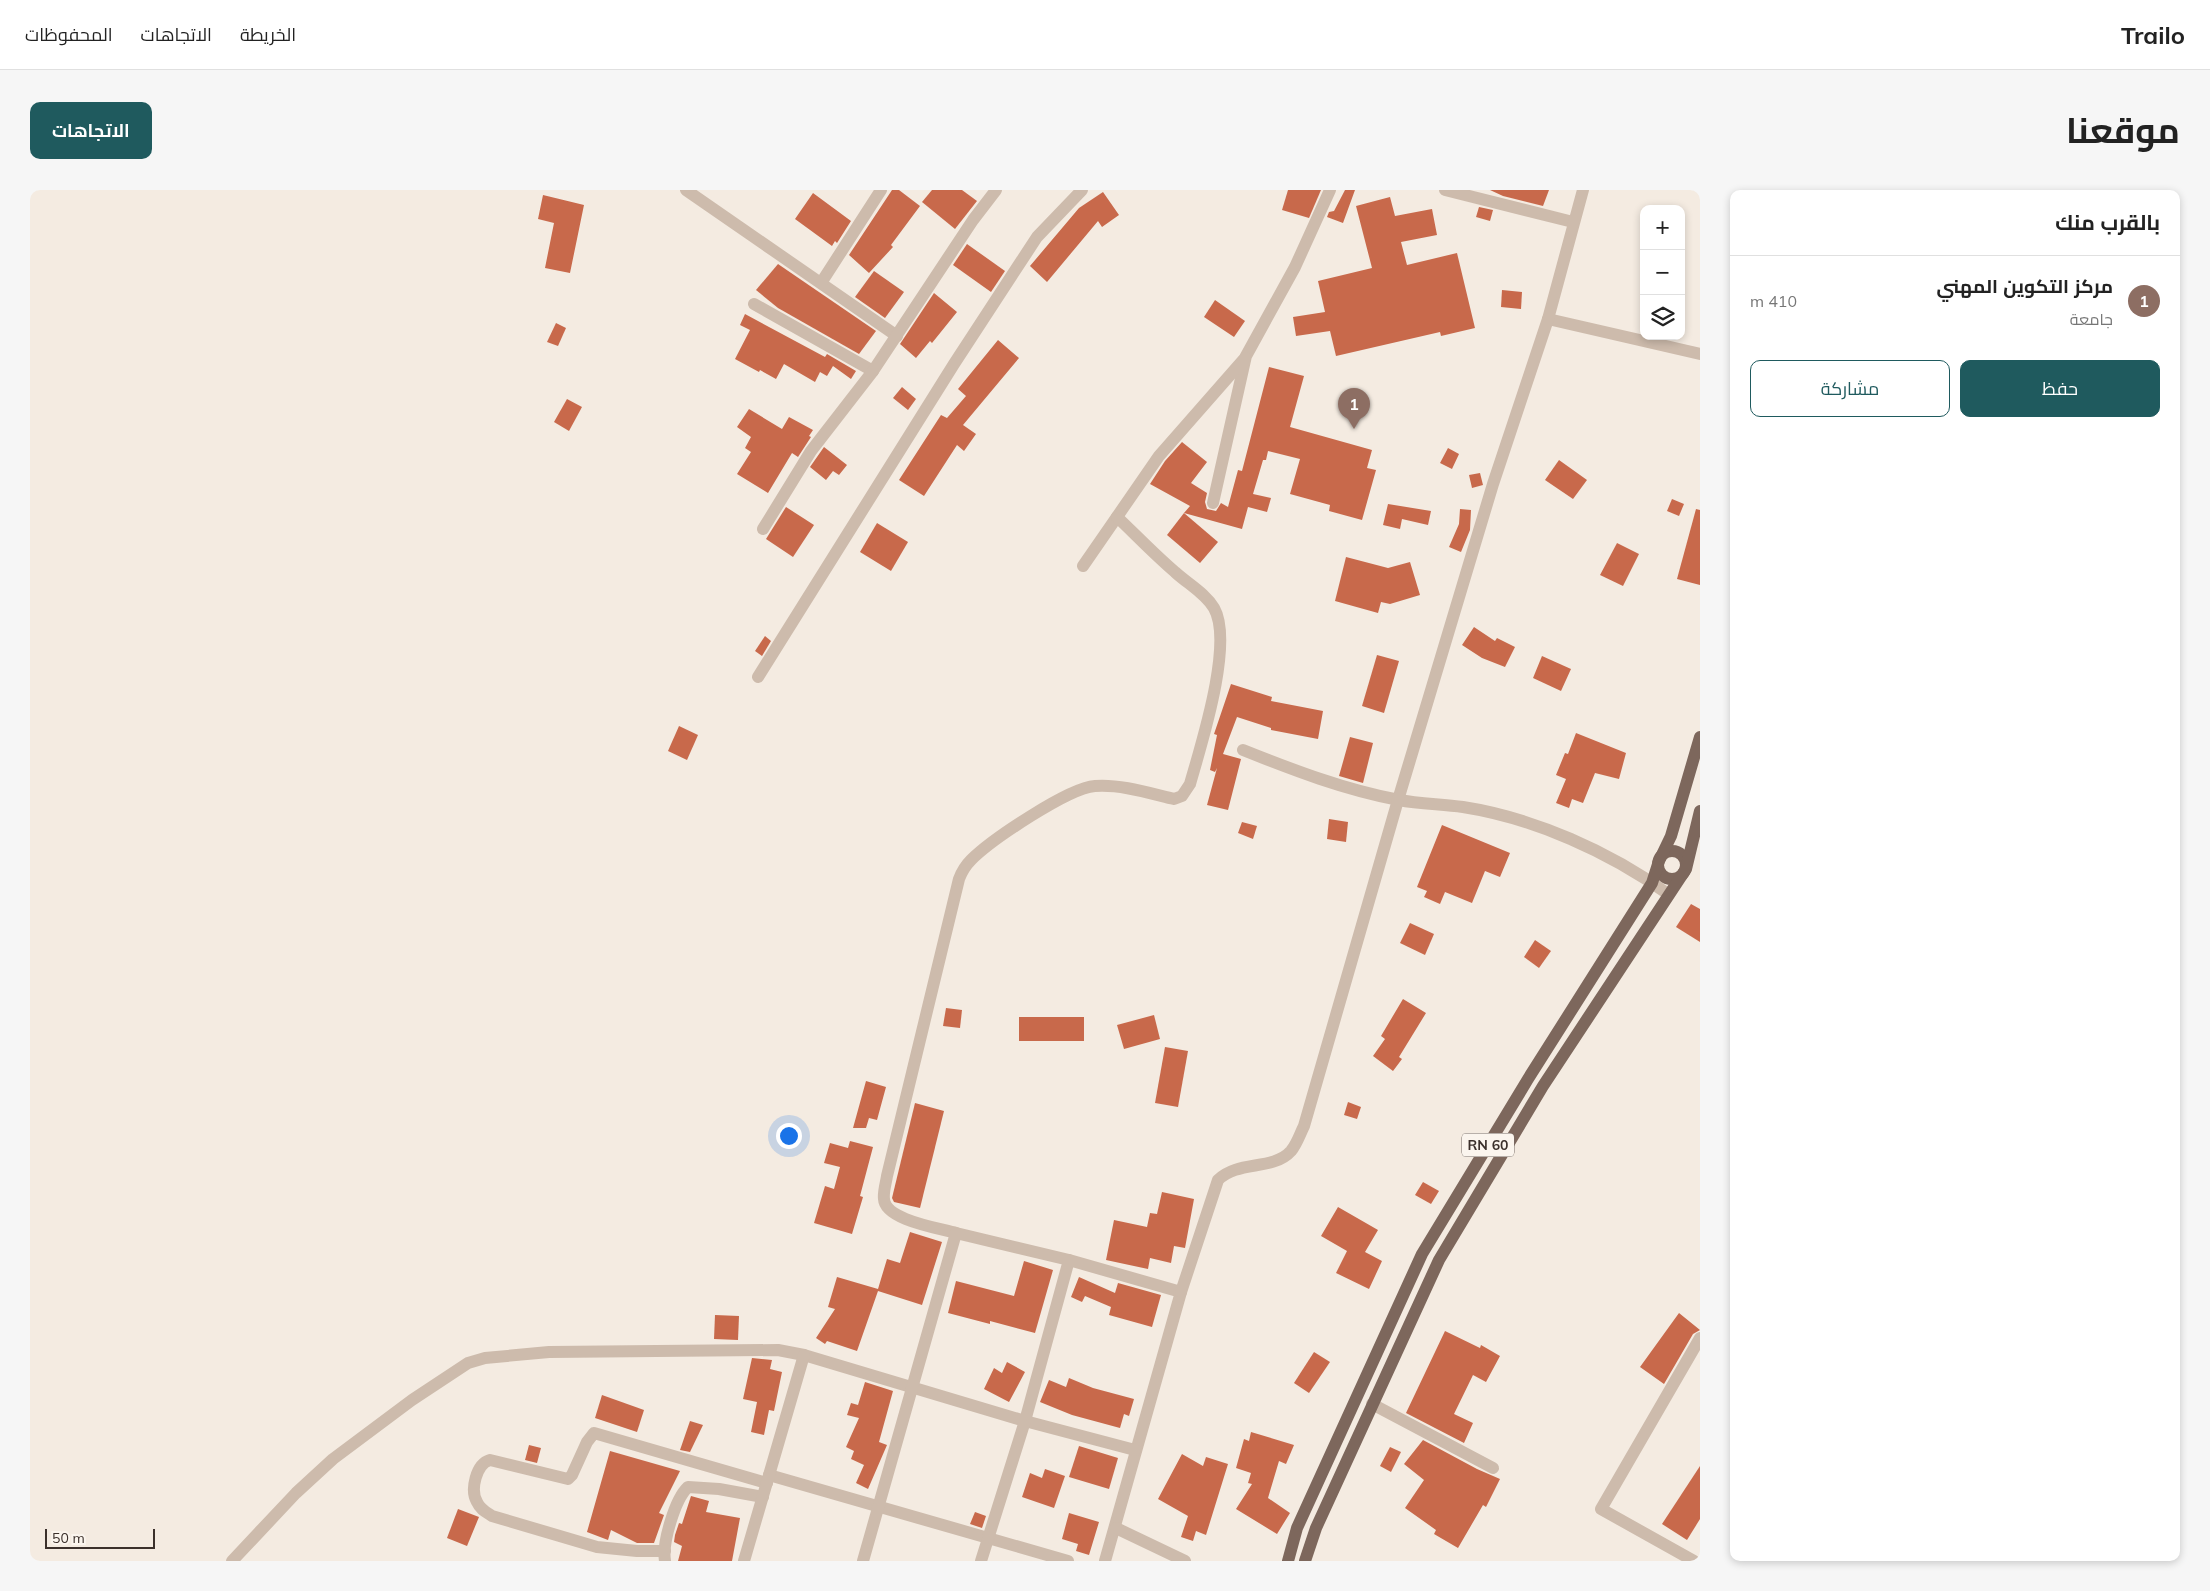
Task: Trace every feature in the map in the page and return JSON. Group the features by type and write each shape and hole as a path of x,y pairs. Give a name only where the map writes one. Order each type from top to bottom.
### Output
{"main road":[{"name":"RN 60","path":"1288,1561 1297,1528 1422,1254 1528,1079 1652,883 1659,861 1671,836 1700,737"},
{"name":"RN 60","path":"1305,1561 1316,1528 1439,1260 1543,1086 1668,894 1691,863 1700,811"},
{"path":"1659,861 1659,870 1664,876 1673,879 1681,876 1691,863"}],"street":[{"path":"686,190 897,336"},
{"path":"821,283 881,190"},
{"path":"763,530 811,451 873,371 973,220 996,190"},
{"path":"758,677 954,364 1037,237 1082,190"},
{"path":"1083,566 1159,456 1246,356 1295,267 1330,190"},
{"path":"1445,190 1573,222"},
{"path":"1104,1561 1116,1528 1135,1450 1181,1292 1218,1180 1230,1170 1284,1156 1295,1144 1304,1126 1398,800 1494,484 1548,319 1583,190"},
{"path":"754,304 873,371"},
{"path":"1548,319 1700,354"},
{"path":"1213,503 1246,356"},
{"path":"1117,517 1175,572 1202,594 1215,611 1220,630 1220,646 1207,720 1190,784 1182,796 1174,799 1102,786 1083,788 1069,794 994,842 963,869 937,965 887,1176 884,1199 889,1210 899,1217 956,1233 1070,1260 1181,1292"},
{"path":"1243,750 1301,773 1398,800 1463,807 1523,820 1572,839 1652,883 1668,894"},
{"path":"863,1561 956,1233"},
{"path":"982,1561 1025,1421 1070,1260"},
{"path":"1694,1561 1601,1509 1700,1338"},
{"path":"232,1561 296,1493 333,1459 412,1400 468,1363 485,1358 548,1352 778,1350 804,1355 1025,1421 1135,1450"},
{"path":"744,1561 804,1355"},
{"path":"1372,1404 1493,1468"},
{"path":"763,1497 719,1489 688,1486 683,1491 674,1509 665,1556 597,1547 492,1516 480,1508 474,1489 479,1469 490,1460 568,1479 572,1476 587,1442 594,1433 878,1506 1068,1561"},
{"path":"1116,1528 1185,1561"}],"building":[{"path":"892,190 899,190 920,206 891,245 893,247 869,273 849,255"},
{"path":"932,190 962,190 977,201 955,229 922,202"},
{"path":"1288,190 1321,190 1309,218 1282,210"},
{"path":"1345,190 1355,190 1343,223 1327,217 1329,212 1334,211"},
{"path":"1490,190 1549,190 1543,206 1503,196"},
{"path":"1103,192 1119,215 1102,227 1098,221 1047,282 1030,266 1079,208"},
{"path":"813,193 851,221 837,243 835,241 832,246 795,219"},
{"path":"543,195 584,205 570,273 545,268 554,223 538,219"},
{"path":"1390,197 1395,216 1432,209 1437,235 1401,242 1407,265 1457,253 1475,328 1441,336 1440,332 1336,356 1330,331 1296,336 1293,317 1325,312 1318,281 1372,268 1356,206"},
{"path":"1479,207 1493,210 1490,221 1476,217"},
{"path":"967,244 1005,271 991,292 953,265"},
{"path":"778,264 876,331 859,354 778,308 756,290"},
{"path":"874,271 904,292 885,318 855,297"},
{"path":"1502,290 1522,292 1521,309 1501,307"},
{"path":"934,293 957,312 932,343 930,341 916,358 900,344"},
{"path":"1215,300 1245,321 1234,337 1204,317"},
{"path":"745,314 825,357 827,354 856,371 851,379 833,366 827,376 820,372 815,382 784,364 776,379 760,370 759,372 735,359 750,330 740,325"},
{"path":"556,323 566,328 558,346 547,342"},
{"path":"998,340 1019,358 963,425 976,434 964,451 957,445 924,496 899,480 941,415 947,418 966,396 958,389"},
{"path":"1269,367 1304,376 1290,427 1372,450 1367,468 1376,470 1362,520 1329,511 1330,505 1290,494 1300,459 1268,451 1266,460 1263,460 1253,494 1271,498 1267,512 1248,507 1242,529 1184,513 1190,506 1150,484 1165,461 1182,442 1207,462 1191,483 1207,493 1205,502 1207,509 1216,511 1221,503 1228,507 1238,470 1242,471"},
{"path":"902,387 916,399 908,410 893,398"},
{"path":"567,399 582,407 569,431 554,422"},
{"path":"749,409 782,429 789,417 813,430 809,436 811,437 798,457 792,453 768,493 737,474 751,452 745,448 751,437 737,427"},
{"path":"824,447 847,465 839,475 833,471 826,480 810,467"},
{"path":"1448,448 1459,454 1452,469 1440,463"},
{"path":"1559,460 1587,480 1573,499 1545,480"},
{"path":"1480,473 1483,485 1472,488 1469,475"},
{"path":"1672,499 1684,504 1679,516 1667,511"},
{"path":"1388,504 1431,511 1428,525 1402,519 1400,529 1383,525"},
{"path":"786,507 814,525 793,557 766,539"},
{"path":"1460,509 1471,510 1470,530 1461,552 1449,547 1459,524"},
{"path":"1696,509 1700,510 1700,585 1677,579"},
{"path":"1184,513 1218,542 1200,563 1167,535"},
{"path":"877,523 908,542 891,571 860,552"},
{"path":"1617,543 1639,554 1623,586 1600,575"},
{"path":"1346,557 1388,568 1410,562 1420,595 1390,604 1381,602 1378,613 1335,601"},
{"path":"1474,627 1495,641 1497,638 1515,647 1505,667 1482,658 1462,645"},
{"path":"765,636 771,641 762,656 755,651"},
{"path":"1377,655 1399,661 1384,713 1362,706"},
{"path":"1542,656 1571,669 1561,691 1533,678"},
{"path":"1231,684 1272,697 1271,701 1323,711 1318,739 1271,730 1271,728 1237,717 1223,754 1241,759 1228,810 1207,805 1217,768 1215,772 1210,770 1217,735 1214,734"},
{"path":"679,726 698,735 687,760 668,751"},
{"path":"1576,733 1626,753 1619,779 1595,773 1583,803 1572,799 1569,808 1556,803 1566,779 1556,775 1565,753 1568,754"},
{"path":"1350,737 1373,743 1363,783 1339,776"},
{"path":"1329,819 1348,822 1346,842 1327,839"},
{"path":"1242,822 1257,826 1253,839 1238,833"},
{"path":"1442,825 1510,853 1500,877 1485,871 1472,903 1445,892 1440,904 1424,897 1427,891 1417,887"},
{"path":"1691,904 1700,909 1700,942 1676,927"},
{"path":"1410,923 1434,934 1425,955 1400,943"},
{"path":"1535,940 1551,951 1539,968 1524,957"},
{"path":"1403,999 1426,1013 1399,1057 1402,1059 1393,1071 1373,1056 1385,1039 1381,1036"},
{"path":"946,1008 962,1010 960,1028 943,1026"},
{"path":"1154,1015 1160,1039 1124,1049 1117,1025"},
{"path":"1019,1017 1084,1017 1084,1041 1019,1041"},
{"path":"1165,1047 1188,1051 1178,1107 1155,1103"},
{"path":"866,1081 886,1087 877,1120 869,1118 866,1128 853,1128"},
{"path":"1348,1102 1361,1107 1357,1119 1344,1115"},
{"path":"915,1103 944,1111 920,1208 894,1202 892,1198"},
{"path":"850,1141 873,1147 860,1196 863,1197 852,1234 814,1223 825,1186 834,1189 840,1167 824,1163 830,1143 848,1148"},
{"path":"1423,1182 1439,1191 1431,1204 1415,1195"},
{"path":"1162,1192 1194,1199 1185,1248 1174,1246 1171,1263 1150,1258 1148,1269 1106,1260 1114,1220 1147,1227 1150,1213 1157,1214"},
{"path":"1338,1207 1378,1230 1365,1252 1382,1261 1369,1289 1336,1273 1347,1251 1321,1236"},
{"path":"910,1232 942,1242 922,1305 878,1291 857,1351 827,1341 825,1344 816,1338 835,1309 828,1307 837,1277 878,1289 887,1259 900,1263"},
{"path":"1024,1261 1053,1270 1035,1333 990,1321 990,1324 948,1313 956,1281 1014,1296"},
{"path":"1079,1277 1115,1293 1118,1283 1161,1295 1152,1327 1109,1315 1111,1307 1085,1296 1082,1302 1071,1297"},
{"path":"1679,1313 1700,1330 1693,1334 1664,1384 1640,1367"},
{"path":"715,1315 739,1316 738,1340 714,1339"},
{"path":"1445,1331 1480,1348 1481,1345 1500,1356 1486,1382 1473,1375 1454,1414 1473,1423 1464,1443 1406,1413"},
{"path":"1314,1352 1330,1362 1309,1393 1294,1383"},
{"path":"752,1358 772,1360 770,1369 782,1372 774,1411 769,1410 764,1435 751,1432 757,1402 743,1399"},
{"path":"1007,1362 1025,1372 1009,1402 984,1389 994,1368 1002,1373"},
{"path":"1069,1378 1093,1388 1134,1399 1129,1416 1124,1414 1120,1428 1072,1415 1040,1402 1049,1380 1066,1387"},
{"path":"865,1382 893,1391 879,1442 887,1445 868,1489 856,1483 864,1465 851,1459 854,1451 846,1447 859,1418 847,1415 851,1403 858,1405"},
{"path":"602,1395 644,1410 637,1432 595,1418"},
{"path":"690,1421 703,1425 690,1452 680,1450"},
{"path":"1251,1432 1294,1445 1286,1464 1279,1461 1268,1498 1290,1513 1277,1534 1236,1509 1252,1484 1248,1483 1251,1473 1236,1468 1244,1439 1249,1441"},
{"path":"1423,1440 1500,1479 1486,1507 1483,1505 1458,1548 1434,1534 1436,1530 1405,1508 1424,1480 1404,1464"},
{"path":"529,1445 541,1448 537,1463 525,1460"},
{"path":"1079,1446 1118,1458 1109,1489 1069,1477"},
{"path":"1390,1447 1401,1452 1391,1472 1380,1466"},
{"path":"610,1451 680,1471 659,1513 664,1515 654,1543 637,1543 611,1530 608,1540 587,1532"},
{"path":"1182,1454 1203,1466 1206,1457 1228,1464 1206,1535 1196,1531 1193,1541 1181,1537 1188,1516 1158,1499"},
{"path":"1700,1466 1700,1519 1687,1540 1662,1524"},
{"path":"1045,1469 1065,1476 1054,1508 1022,1497 1030,1473 1042,1478"},
{"path":"691,1496 709,1501 706,1512 740,1518 732,1561 678,1561 682,1546 674,1542 675,1535 679,1523 682,1524"},
{"path":"458,1509 479,1517 467,1546 447,1538"},
{"path":"975,1512 986,1516 982,1528 970,1524"},
{"path":"1069,1513 1099,1522 1089,1555 1076,1551 1078,1544 1062,1539"}],"place":[{"name":"مركز التكوين المهني","path":"1354,429"}]}
